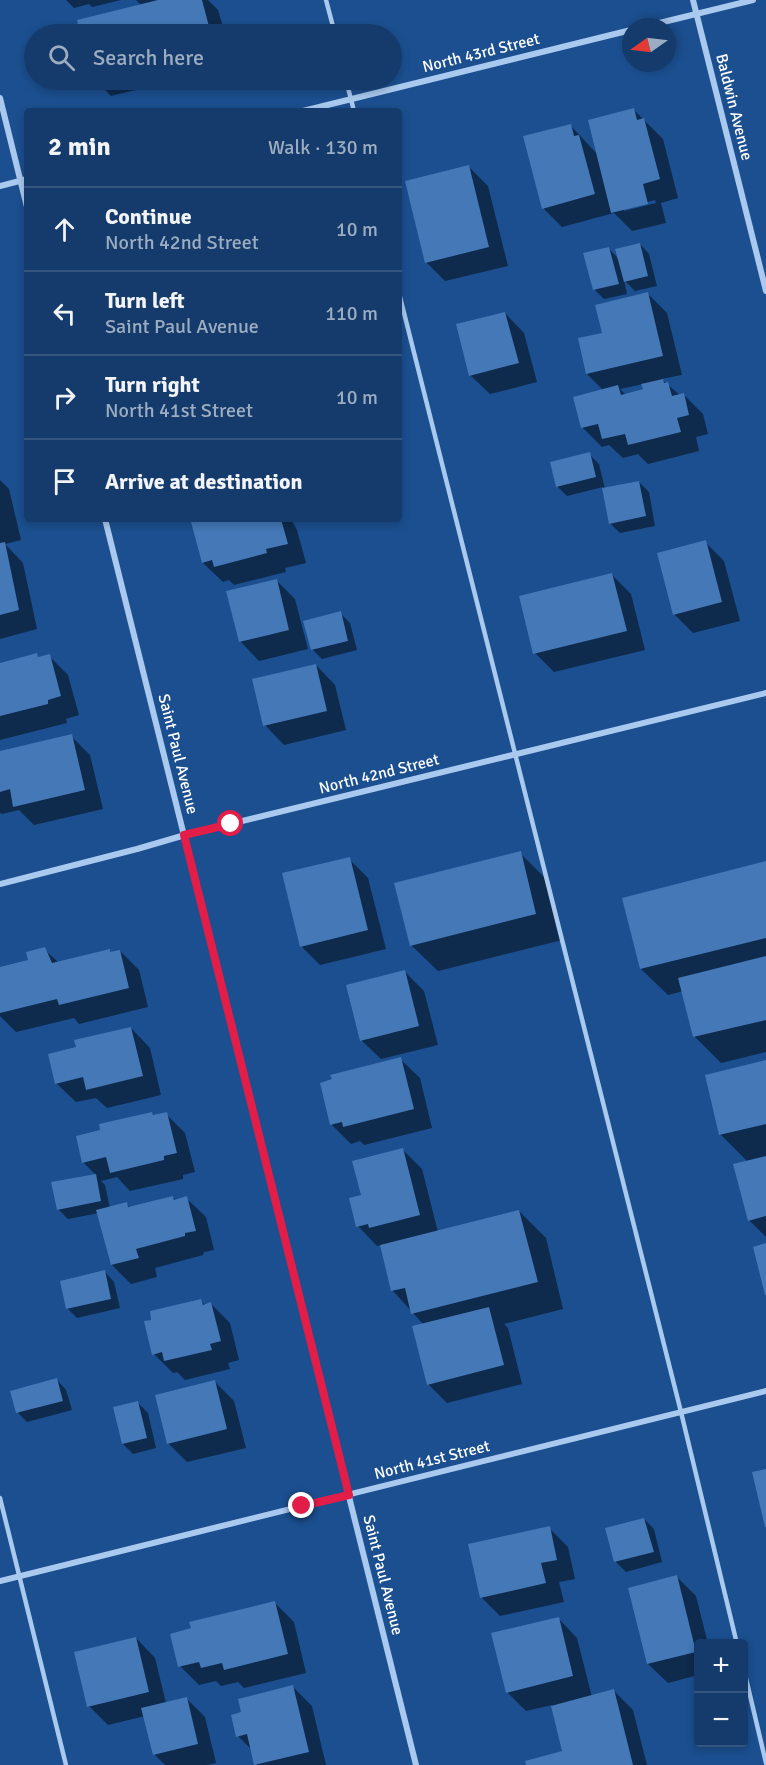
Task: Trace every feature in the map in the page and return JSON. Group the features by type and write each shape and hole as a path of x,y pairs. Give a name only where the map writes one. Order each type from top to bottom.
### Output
{"street":[{"name":"Baldwin Avenue","path":"693,0 766,291"},
{"path":"676,19 753,0"},
{"name":"North 43rd Street","path":"402,86 622,32"},
{"name":"North 43rd Street","path":"315,108 388,90"},
{"path":"0,98 24,180 0,186"},
{"name":"Saint Paul Avenue","path":"106,522 416,1765"},
{"name":"North 42nd Street","path":"0,884 184,835 766,693"},
{"name":"North 41st Street","path":"0,1581 766,1391"}],"lane":[{"path":"326,0 332,24"},
{"path":"349,90 353,108"},
{"path":"402,305 681,1412 736,1639"},
{"path":"0,1498 66,1765"},
{"path":"748,1687 766,1763"}],"building":[{"path":"158,0 202,0 208,24 78,24 77,20"},
{"path":"634,108 637,120 644,118 660,179 643,184 648,204 611,213 588,120"},
{"path":"571,124 574,136 579,135 595,194 542,209 523,136"},
{"path":"469,165 489,247 425,263 405,181"},
{"path":"640,243 648,276 624,282 615,249"},
{"path":"609,247 619,284 593,290 583,253"},
{"path":"648,292 663,356 586,374 578,338 602,333 595,305"},
{"path":"505,312 519,363 469,376 456,324"},
{"path":"663,379 664,383 668,382 672,396 684,393 689,415 677,418 681,432 628,445 625,434 602,439 598,424 581,428 573,397 618,385 621,395 643,389 641,384"},
{"path":"590,452 596,477 556,487 550,462"},
{"path":"639,481 646,516 609,524 602,488"},
{"path":"191,522 282,522 288,544 266,549 267,553 214,567 212,560 202,563"},
{"path":"706,540 722,602 673,615 657,553"},
{"path":"5,542 19,610 0,615 0,543"},
{"path":"612,573 627,631 533,654 519,596"},
{"path":"277,579 289,630 239,642 226,591"},
{"path":"341,611 348,641 311,650 303,621"},
{"path":"37,653 38,657 50,654 61,696 48,700 48,704 0,716 0,663"},
{"path":"316,664 327,711 263,726 252,679"},
{"path":"72,734 85,790 13,807 10,789 0,792 0,751"},
{"path":"521,851 536,914 410,946 394,883"},
{"path":"350,857 368,930 300,947 282,873"},
{"path":"766,861 766,938 640,969 622,898"},
{"path":"45,947 52,963 110,949 110,952 120,950 129,988 59,1005 57,999 0,1013 0,967 28,960 26,952"},
{"path":"766,956 766,1020 693,1037 678,978"},
{"path":"405,970 419,1026 360,1041 346,985"},
{"path":"131,1027 143,1076 86,1090 83,1077 55,1084 48,1054 76,1047 74,1040"},
{"path":"401,1057 414,1109 343,1127 342,1122 330,1125 320,1083 332,1079 330,1075"},
{"path":"766,1060 766,1124 719,1135 705,1075"},
{"path":"152,1112 153,1115 167,1112 177,1153 164,1156 164,1160 110,1173 106,1157 82,1163 76,1136 100,1130 99,1124"},
{"path":"403,1148 420,1215 369,1228 368,1224 356,1227 349,1198 361,1195 352,1161"},
{"path":"766,1156 766,1216 748,1221 733,1164"},
{"path":"96,1174 101,1201 57,1210 51,1182"},
{"path":"173,1196 174,1200 187,1196 196,1231 136,1249 139,1258 111,1265 96,1210 127,1202 128,1207"},
{"path":"519,1210 538,1282 411,1314 405,1288 391,1291 380,1245"},
{"path":"766,1243 766,1295 765,1295 753,1247"},
{"path":"105,1270 111,1299 66,1309 60,1281"},
{"path":"201,1299 203,1305 211,1302 221,1341 210,1344 212,1350 164,1361 162,1352 152,1355 144,1321 151,1320 150,1311"},
{"path":"489,1307 504,1365 427,1385 412,1326"},
{"path":"57,1378 63,1401 16,1413 10,1391"},
{"path":"215,1380 227,1429 167,1444 155,1395"},
{"path":"138,1401 147,1438 122,1444 113,1407"},
{"path":"766,1469 766,1527 765,1527 752,1472"},
{"path":"644,1518 654,1552 614,1562 605,1528"},
{"path":"550,1526 557,1560 541,1563 546,1583 480,1598 468,1544"},
{"path":"677,1575 694,1644 694,1652 647,1664 628,1588"},
{"path":"275,1601 288,1654 224,1670 222,1663 201,1668 199,1662 178,1667 170,1634 191,1628 189,1622"},
{"path":"559,1617 573,1676 506,1693 491,1633"},
{"path":"136,1637 149,1692 87,1707 74,1652"},
{"path":"293,1685 309,1752 254,1765 247,1734 236,1737 231,1715 241,1712 238,1699"},
{"path":"614,1689 633,1765 526,1765 525,1761 562,1751 551,1706"},
{"path":"187,1697 198,1744 153,1755 141,1708"}],"route":[{"path":"231,824 184,835 349,1495 302,1506"}]}
